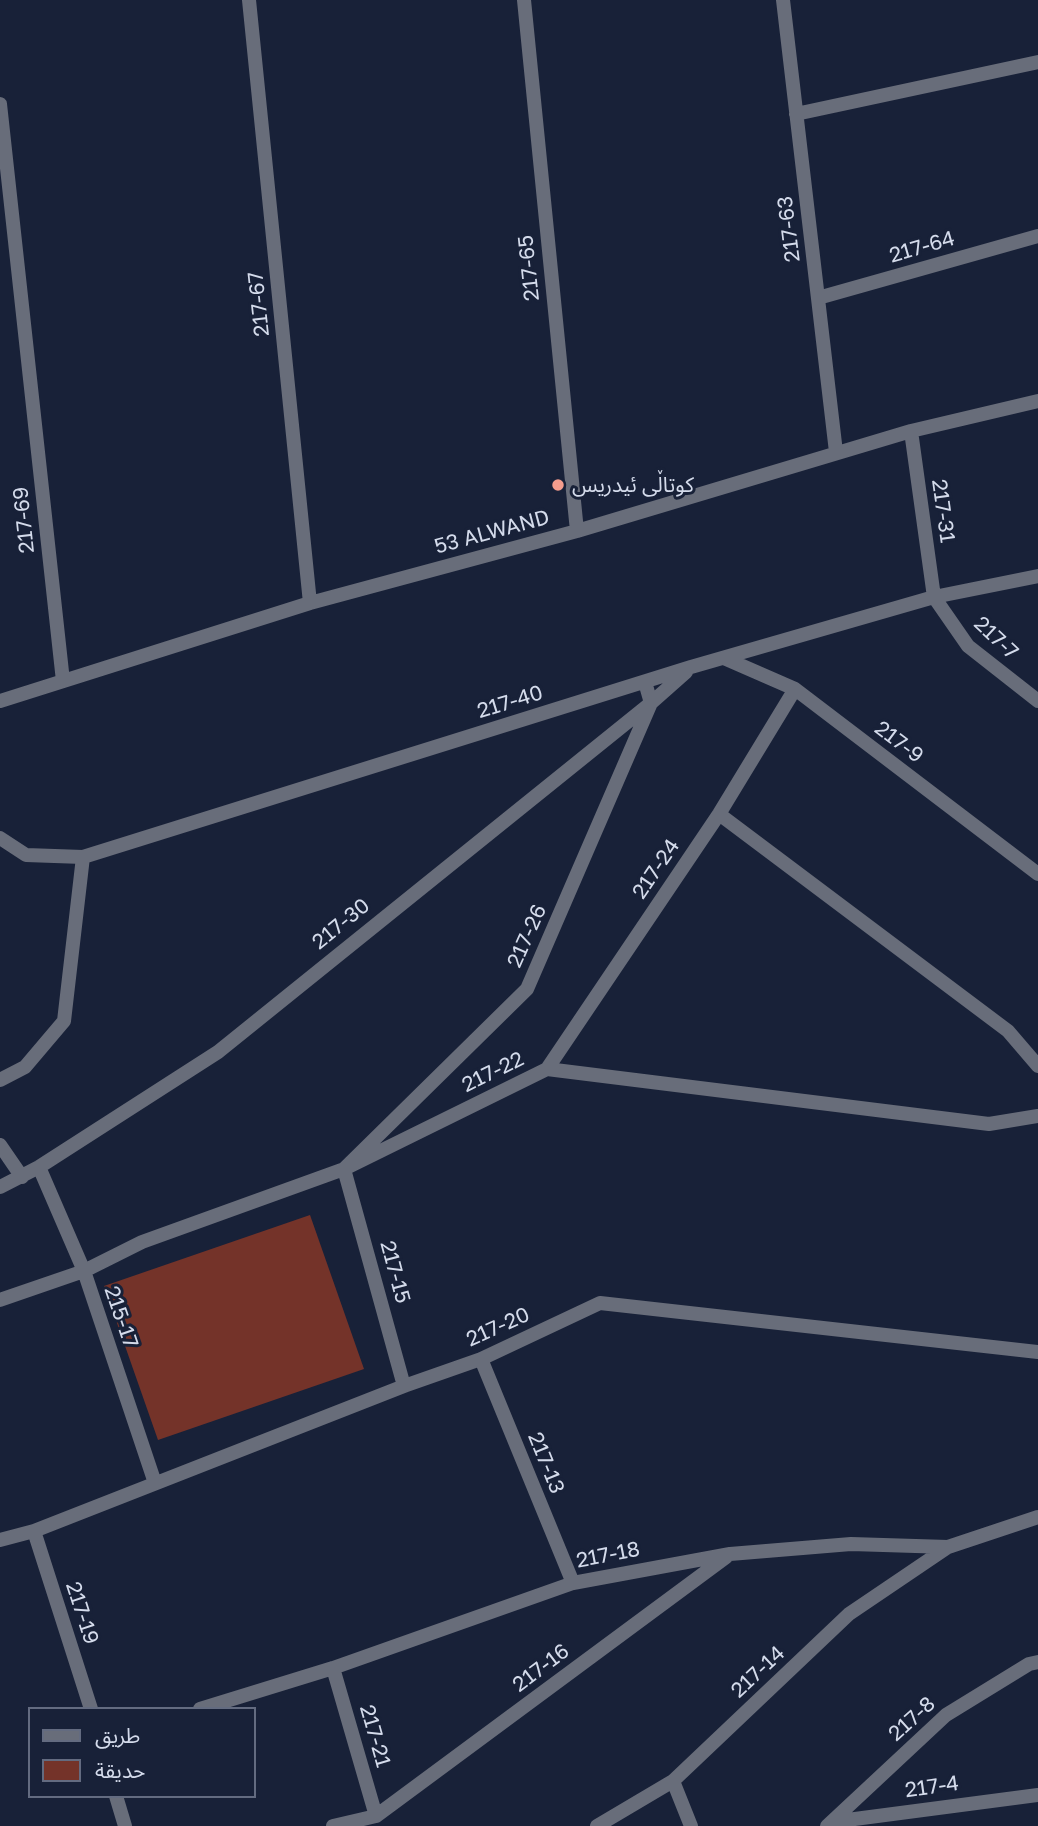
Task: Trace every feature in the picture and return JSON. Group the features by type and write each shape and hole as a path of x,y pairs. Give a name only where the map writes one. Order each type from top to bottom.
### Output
{"street":[{"name":"217-67","path":"249,0 310,603"},
{"name":"217-65","path":"524,0 577,531"},
{"name":"217-63","path":"783,0 836,452"},
{"path":"796,114 1038,62"},
{"name":"217-69","path":"0,104 63,681"},
{"name":"217-64","path":"818,298 1038,236"},
{"name":"53 ALWAND","path":"0,701 310,603 577,531 911,431 1038,401"},
{"name":"217-31","path":"911,431 934,597"},
{"name":"217-40","path":"0,838 26,855 83,857 691,667 934,597 1038,576"},
{"name":"217-7","path":"934,597 968,646 1038,701"},
{"name":"217-9","path":"724,658 795,689 1038,874"},
{"name":"217-30","path":"0,1187 39,1167 218,1052 651,704 691,667"},
{"path":"645,681 651,704"},
{"name":"217-24","path":"547,1069 719,814 795,689"},
{"name":"217-26","path":"344,1169 527,989 651,704"},
{"path":"719,814 1008,1031 1038,1066"},
{"path":"0,1080 25,1067 64,1021 83,857"},
{"name":"217-22","path":"0,1300 84,1271 142,1242 344,1169 547,1069 989,1124 1038,1116"},
{"path":"0,1145 22,1177"},
{"name":"215-17","path":"39,1167 84,1271 155,1483"},
{"name":"217-15","path":"344,1169 404,1386"},
{"name":"217-20","path":"0,1540 34,1531 404,1386 481,1359 600,1303 1038,1352"},
{"name":"217-13","path":"481,1359 573,1583"},
{"name":"217-18","path":"206,1707 333,1668 573,1583 730,1554 851,1544 948,1547 1038,1517"},
{"name":"217-19","path":"34,1531 90,1707"},
{"name":"217-14","path":"597,1826 673,1781 849,1614 948,1547"},
{"name":"217-16","path":"376,1816 730,1554"},
{"name":"217-8","path":"830,1824 946,1715 1029,1664 1038,1662"},
{"name":"217-21","path":"333,1668 376,1816"},
{"path":"673,1781 691,1826"},
{"name":"217-4","path":"830,1824 1038,1794"},
{"path":"117,1798 125,1826"},
{"path":"333,1826 376,1816"}],"green space":[{"path":"310,1215 364,1369 158,1440 104,1286"}],"place":[{"name":"کوتاڵی ئیدریس","path":"558,485"}]}
